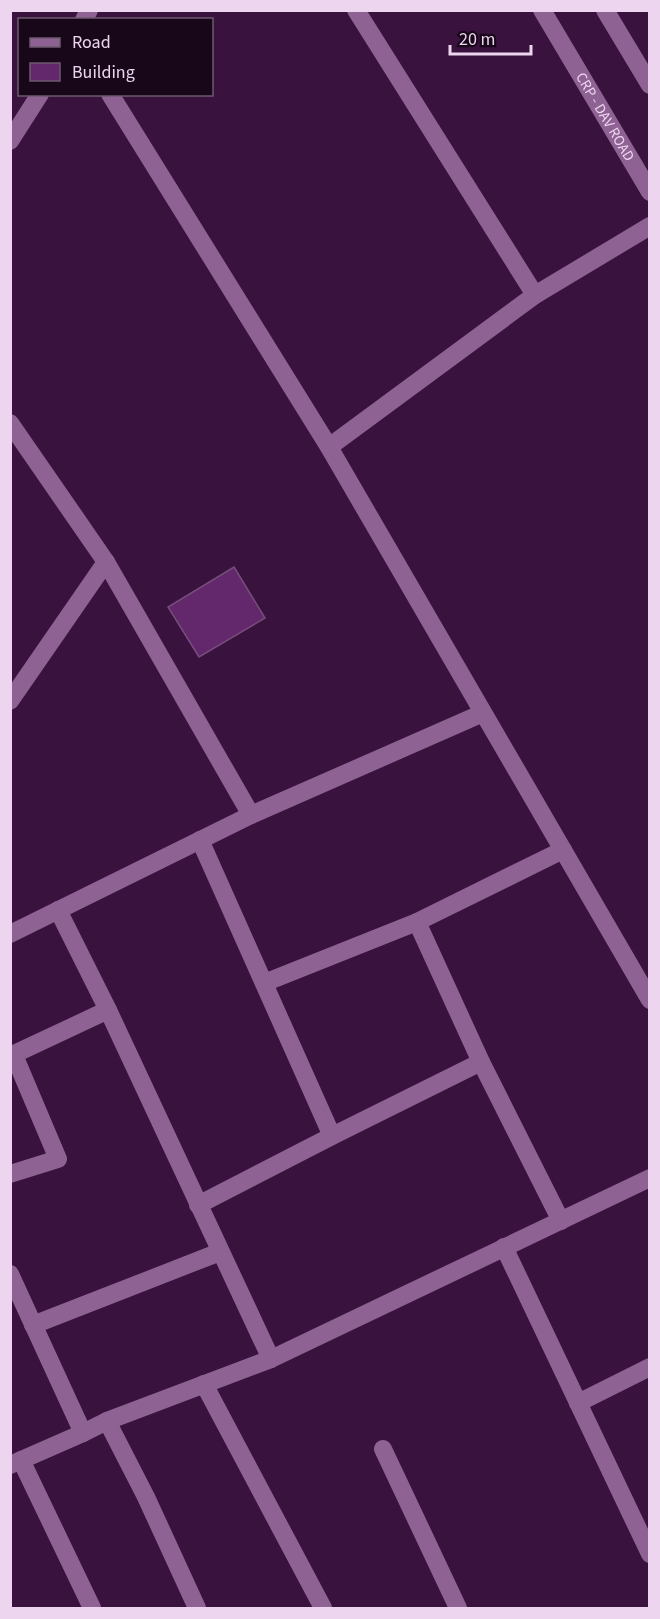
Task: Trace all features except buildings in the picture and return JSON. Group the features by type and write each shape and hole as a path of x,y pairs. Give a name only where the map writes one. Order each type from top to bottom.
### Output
{"street":[{"path":"356,10 535,295"},
{"name":"CRP - DAV ROAD","path":"542,10 650,192"},
{"path":"605,10 649,83"},
{"path":"10,141 39,96"},
{"path":"111,96 329,447 650,1000"},
{"path":"329,447 535,295 650,226"},
{"path":"10,423 106,562 250,815"},
{"path":"10,701 106,562"},
{"path":"10,934 250,815 483,713"},
{"path":"201,840 332,1136"},
{"path":"264,983 417,922 563,850"},
{"path":"58,910 108,1010 271,1359"},
{"path":"417,922 481,1062 561,1221"},
{"path":"10,1174 58,1159 12,1055 108,1010"},
{"path":"198,1205 481,1062"},
{"path":"92,1608 16,1463 107,1420 271,1359 650,1178"},
{"path":"504,1247 650,1554"},
{"path":"33,1325 220,1252"},
{"path":"10,1274 83,1433"},
{"path":"578,1403 650,1367"},
{"path":"204,1384 323,1608"},
{"path":"107,1420 146,1497 197,1608"},
{"path":"383,1449 459,1608"}]}
